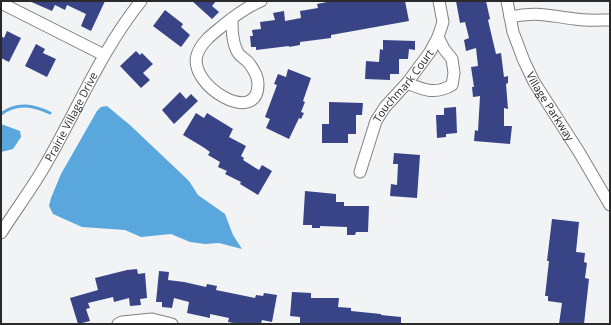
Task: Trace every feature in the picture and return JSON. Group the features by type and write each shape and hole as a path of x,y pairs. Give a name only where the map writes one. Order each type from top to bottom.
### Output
{"street":[{"name":"Prairie Village Drive","path":"1,233 43,169 104,55 127,18 140,1"},
{"path":"232,18 233,36 237,52 252,68 258,83 256,94 250,101 239,103 221,96 201,77 196,66 196,57 207,38 232,18 253,4 261,1"},
{"name":"Touchmark Court","path":"360,172 376,121 385,107 407,83 430,52 438,37 443,22 439,1"},
{"name":"Village Parkway","path":"507,1 513,32 534,82 579,152 610,205"},
{"path":"1,3 104,55"},
{"path":"510,17 524,14 542,14 575,19 610,20"},
{"path":"407,83 433,91 445,89 452,85 454,73 452,59 444,49 438,37"},
{"path":"118,324 122,322 152,319 172,324"}],"water":[{"path":"107,106 131,126 189,181 198,195 225,214 233,235 242,249 219,243 205,244 190,242 171,234 141,237 125,230 82,227 53,214 49,206 61,174 97,111 101,107"},
{"path":"1,124 20,131 21,137 13,149 1,152"}],"building":[{"path":"29,1 105,1 91,31 81,26 86,14 67,5 65,10 55,5 52,11"},
{"path":"192,1 216,1 212,6 219,12 212,19"},
{"path":"332,1 405,1 409,21 331,35 331,38 300,42 300,45 289,47 256,50 256,47 251,47 250,36 253,36 252,30 261,29 260,22 275,20 273,13 284,11 285,21 301,18 300,11 318,8 317,4"},
{"path":"456,1 486,1 490,19 488,20 496,54 501,53 504,77 508,76 508,83 506,84 508,109 504,108 504,126 512,126 510,144 474,141 475,130 478,131 480,96 473,97 472,87 474,87 471,67 478,66 476,48 466,51 464,40 469,38 465,22 460,23"},
{"path":"165,10 183,24 181,27 190,35 181,47 153,26"},
{"path":"7,31 21,38 9,62 1,58 1,36 4,38"},
{"path":"383,40 415,41 415,50 409,49 408,59 399,59 399,74 390,74 390,80 365,79 366,61 379,62 380,49 383,50"},
{"path":"36,44 45,49 43,53 56,59 47,77 25,66"},
{"path":"136,51 140,55 142,53 153,64 143,73 150,80 141,88 120,66"},
{"path":"288,69 311,78 303,101 305,102 301,112 304,113 301,119 299,118 289,139 266,128 270,119 265,117 277,85 274,84 278,74 286,77"},
{"path":"180,92 186,99 191,94 198,101 174,124 162,110"},
{"path":"329,102 363,103 362,115 356,115 356,134 348,134 348,143 322,143 322,124 329,124"},
{"path":"456,107 457,133 446,134 446,137 437,138 436,115 444,115 444,108"},
{"path":"196,113 204,118 207,113 233,129 229,137 246,146 241,156 244,158 243,160 259,170 262,165 272,171 258,195 240,184 241,182 225,174 227,171 218,167 220,162 208,155 210,152 183,135"},
{"path":"394,153 420,155 417,198 390,196 391,184 397,185 398,164 393,164"},
{"path":"305,191 336,194 336,202 344,202 344,206 369,206 368,232 356,232 355,235 347,235 347,227 320,226 320,228 312,228 312,225 303,225"},
{"path":"552,219 579,222 576,252 585,253 584,262 587,263 585,278 589,279 584,324 559,324 562,303 548,301 548,296 545,296"},
{"path":"137,269 138,274 145,273 147,298 140,299 141,305 130,306 129,298 114,302 113,297 88,303 90,308 86,309 90,321 78,324 70,298 98,290 95,278"},
{"path":"159,271 169,272 168,280 206,287 207,284 217,286 216,290 255,298 256,295 263,296 264,293 277,295 272,322 262,320 261,324 239,324 228,322 229,318 210,314 210,318 187,313 189,302 174,298 172,308 162,307 162,302 156,302"},
{"path":"292,292 311,293 311,298 339,298 338,307 351,308 351,311 401,317 401,324 300,324 300,317 290,316"}],"waterway":[{"path":"1,114 7,110 19,106 37,108 50,113"}]}
